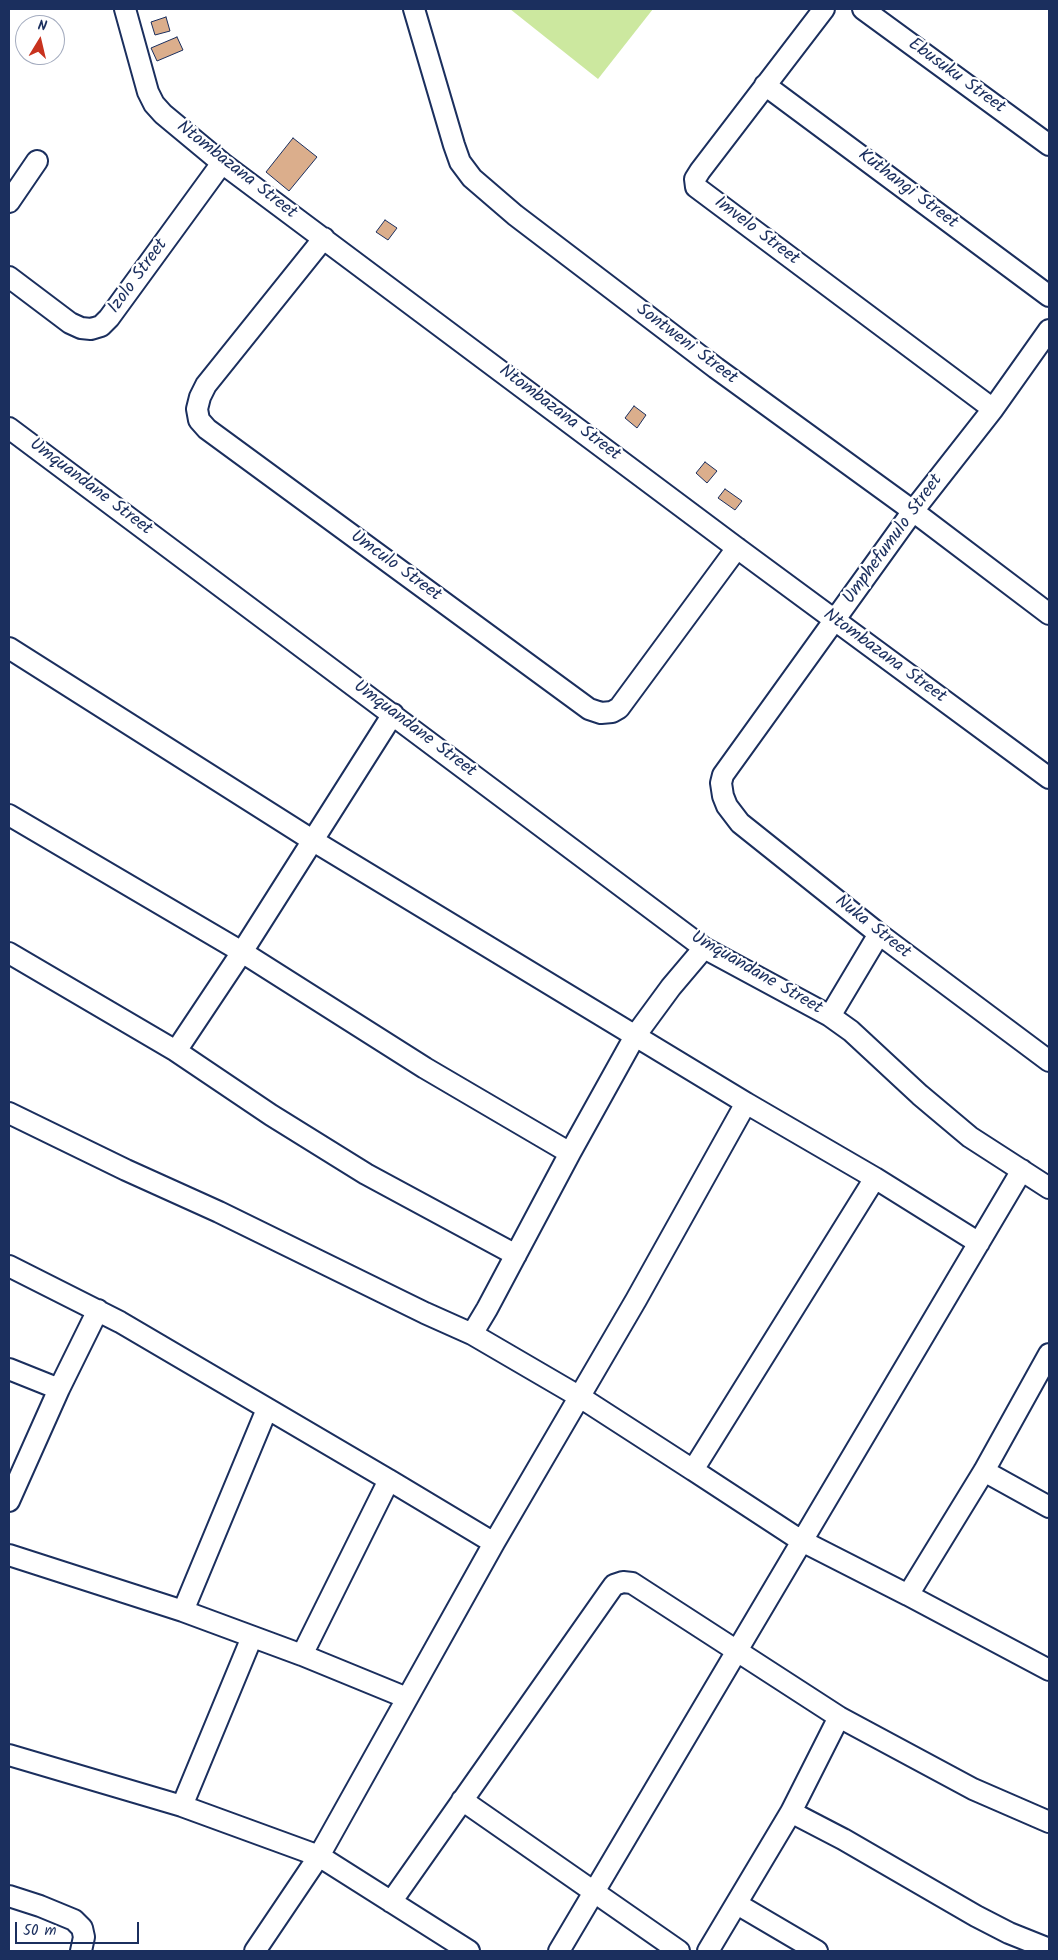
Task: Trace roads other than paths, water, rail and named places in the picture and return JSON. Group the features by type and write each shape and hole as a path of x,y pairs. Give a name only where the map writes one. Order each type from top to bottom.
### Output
{"street":[{"name":"Ntombazana Street","path":"125,9 148,92 154,104 163,114 222,163 835,621 1049,778"},
{"name":"Sontweni Street","path":"414,9 454,145 460,162 472,178 515,215 716,368 913,511 1049,614"},
{"name":"Imvelo Street","path":"824,9 700,171 695,180 696,187 993,410"},
{"name":"Ebusuku Street","path":"863,9 1049,145"},
{"name":"Kuthangi Street","path":"765,84 1049,296"},
{"path":"9,202 37,161"},
{"name":"Izolo Street","path":"9,277 70,323 81,328 91,329 100,326 109,318 222,163"},
{"name":"Umculo Street","path":"324,238 206,385 197,409 199,420 207,429 589,709 601,713 612,712 618,708 737,548"},
{"name":"Umphefumulo Street","path":"723,775 913,511 993,410 1049,330"},
{"name":"Umquandane Street","path":"9,428 704,948 830,1016 867,1045 943,1116 970,1137 1049,1188"},
{"path":"9,648 312,840 746,1103 875,1178 979,1243"},
{"path":"176,1051 242,952 393,714"},
{"name":"Nuka Street","path":"723,775 723,796 727,806 740,823 879,934 1049,1061"},
{"path":"9,815 242,952 425,1068 570,1152"},
{"name":"Umquandane Street","path":"830,1016 879,934"},
{"path":"472,1334 635,1036 704,948"},
{"path":"9,953 176,1051 270,1115 366,1174 516,1255"},
{"path":"255,1951 319,1856 494,1543 580,1397 746,1103"},
{"path":"9,1113 472,1334 580,1397 800,1540 1049,1670"},
{"path":"559,1951 737,1652 800,1540 1022,1170"},
{"path":"693,1470 875,1178"},
{"path":"9,1266 98,1310 494,1543"},
{"path":"9,1501 59,1389 98,1310"},
{"path":"908,1595 1046,1366"},
{"path":"9,1369 59,1389"},
{"path":"183,1611 267,1409"},
{"path":"984,1471 1049,1507"},
{"path":"302,1655 389,1480"},
{"path":"9,1555 183,1611 302,1655 407,1698"},
{"path":"390,1902 614,1585 623,1582 632,1583 839,1717 973,1789 1049,1822"},
{"path":"182,1806 252,1637"},
{"path":"708,1951 791,1812 839,1717"},
{"path":"9,1754 182,1806 319,1856 469,1951"},
{"path":"462,1800 679,1951"},
{"path":"791,1812 851,1843 976,1916 1009,1933 1049,1949"},
{"path":"9,1896 74,1920 82,1928 84,1937 81,1951"},
{"path":"737,1904 817,1951"}]}
